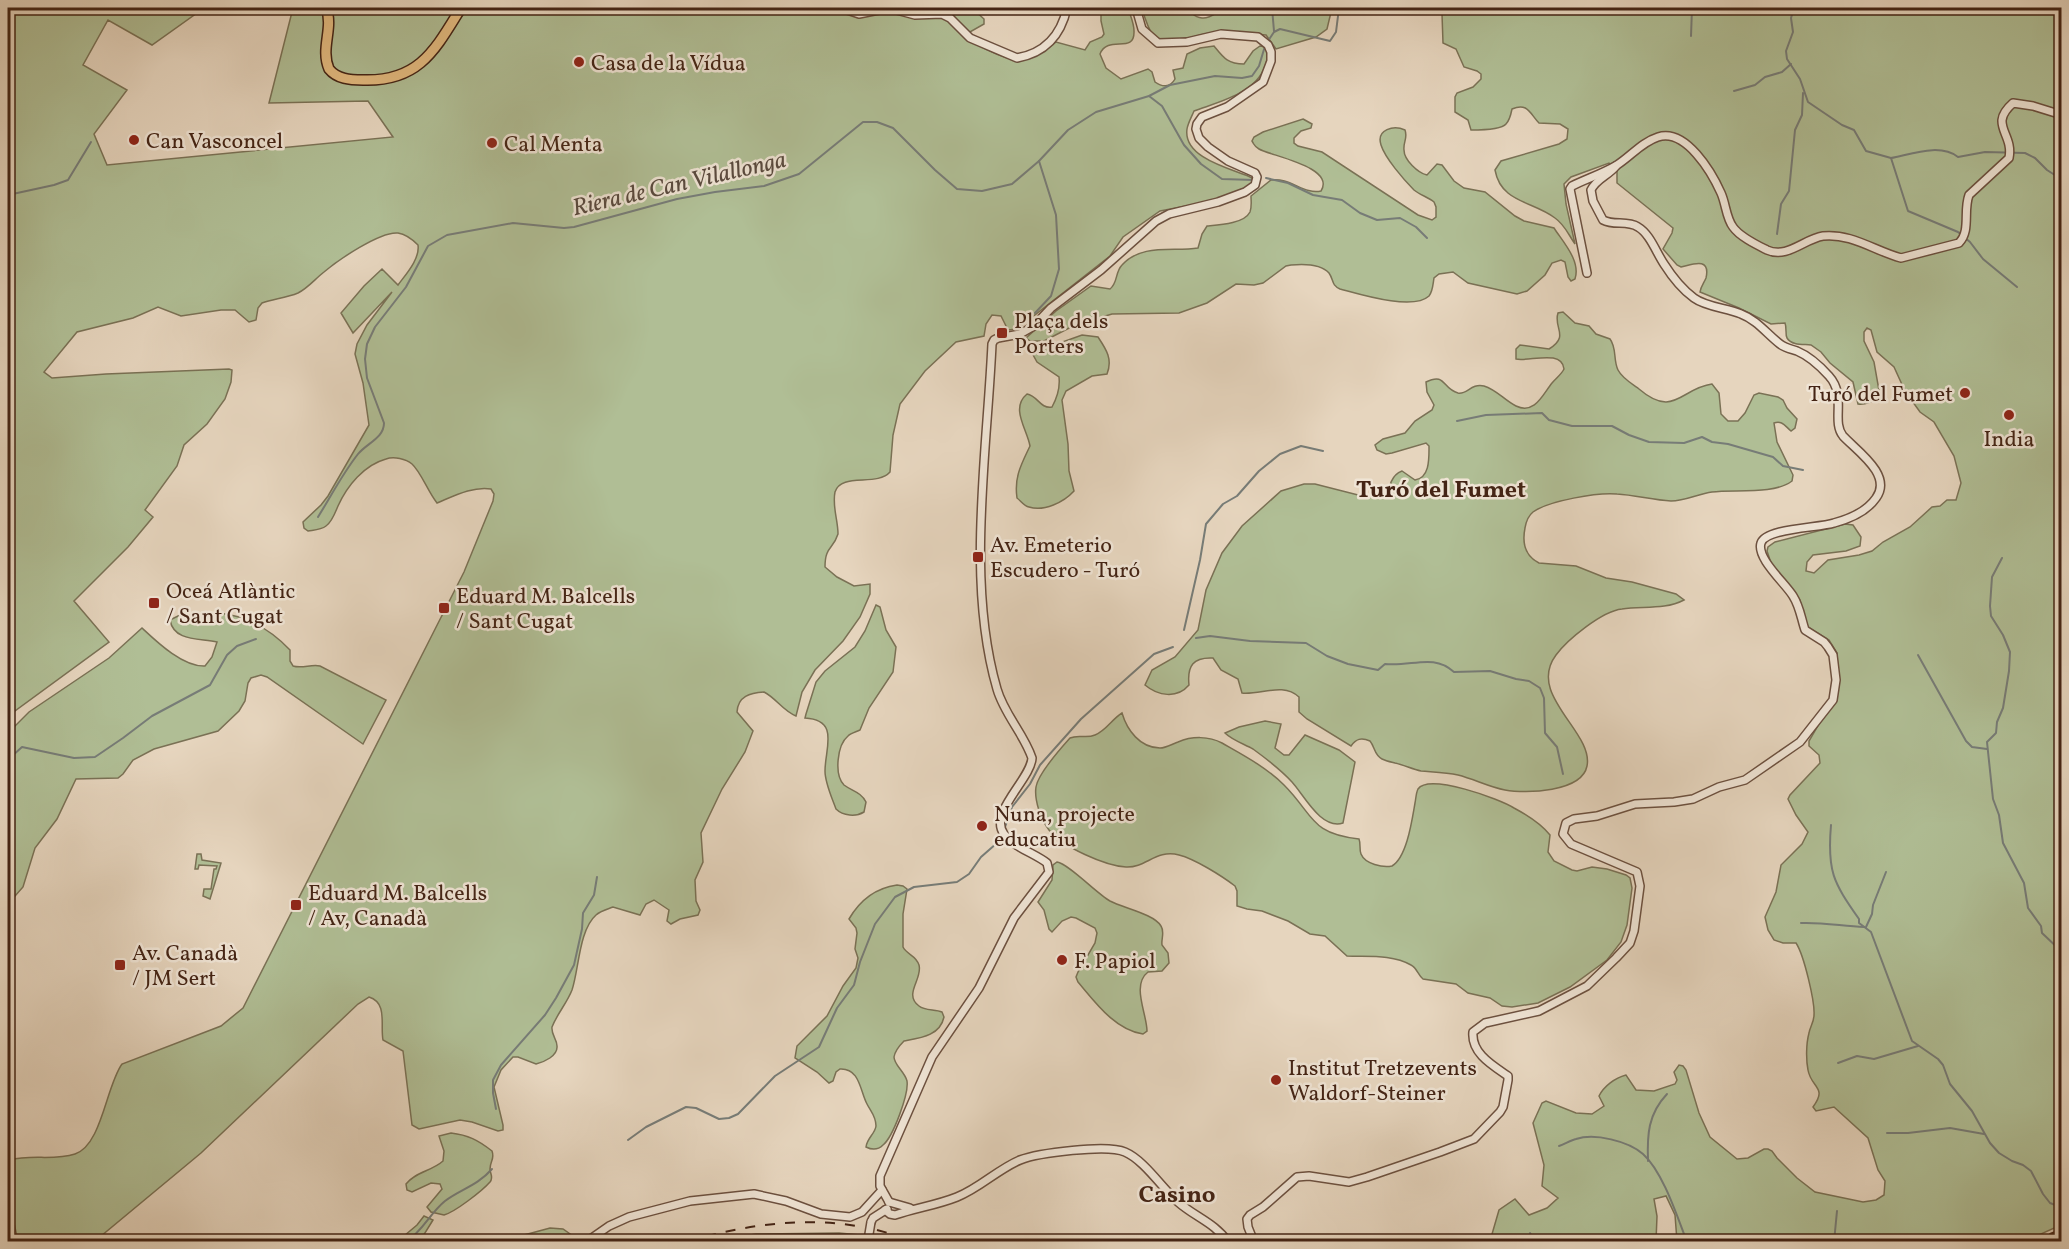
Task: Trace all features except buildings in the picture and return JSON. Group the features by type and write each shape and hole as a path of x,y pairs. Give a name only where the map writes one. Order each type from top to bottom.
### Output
{"main road":[{"path":"326,8 329,22 325,54 328,69 341,78 364,81 391,77 423,63 436,48 461,8"}],"street":[{"path":"841,8 859,14 889,9 915,15 936,13 945,15 970,38 1017,58 1036,51 1052,40 1062,26 1067,8"},
{"path":"912,1209 889,1202 881,1187 882,1172 932,1057 979,988 1014,918 1049,872 1044,861 1014,843 1003,832 1002,818 1005,808 1029,770 1032,758 997,691 986,629 981,529 992,344 998,338 1020,334 1034,326 1055,305 1101,270 1156,221 1169,214 1207,206 1253,187 1257,180 1255,173 1228,161 1208,147 1197,133 1197,124 1207,114 1227,107 1260,86 1270,65 1270,48 1264,40 1258,37 1216,34 1187,42 1158,43 1142,29 1136,8"},
{"path":"1587,273 1570,189 1616,166 1662,135 1676,137 1691,148 1710,172 1722,194 1732,226 1769,251 1785,252 1815,238 1834,236 1868,244 1901,258 1959,243 1963,239 1966,230 1966,203 1969,195 2009,158 2010,144 2001,125 2001,118 2005,110 2013,103 2033,106 2061,115"},
{"path":"1254,1242 1247,1219 1297,1177 1309,1176 1349,1182 1440,1152 1474,1138 1503,1107 1508,1076 1492,1066 1477,1051 1472,1039 1473,1032 1485,1023 1539,1011 1587,986 1630,943 1634,931 1640,886 1637,872 1571,844 1563,834 1566,823 1635,804 1693,799 1719,787 1745,780 1805,737 1833,700 1836,680 1833,656 1824,642 1805,630 1793,596 1763,557 1761,544 1763,539 1774,533 1832,524 1853,516 1872,503 1881,488 1878,475 1867,459 1841,433 1835,383 1820,367 1809,357 1779,343 1745,315 1701,302 1693,297 1665,266 1640,228 1632,224 1610,223 1603,220 1593,201 1591,190 1616,166"},
{"path":"885,1210 893,1215 937,1204 969,1192 1026,1158 1089,1149 1114,1149 1135,1158 1177,1201 1215,1226 1228,1242"},
{"path":"586,1242 609,1226 629,1217 690,1201 754,1194 820,1214 850,1217 862,1212 881,1187"},
{"path":"868,1241 871,1222 885,1210 889,1202"}],"green space":[{"path":"8,8 204,8 152,45 108,20 83,65 127,90 94,134 107,165 393,137 368,101 269,103 293,8 972,8 984,19 984,24 968,33 972,39 990,51 1017,60 1040,54 1056,42 1085,50 1090,42 1104,34 1101,11 1105,8 1128,8 1134,31 1133,38 1126,44 1109,45 1100,54 1106,68 1121,79 1148,69 1152,72 1155,82 1163,86 1168,85 1175,79 1173,70 1183,68 1187,54 1200,48 1214,46 1226,59 1238,64 1244,64 1253,51 1260,46 1266,47 1268,55 1263,71 1248,88 1227,99 1194,111 1187,129 1188,139 1199,154 1252,178 1253,183 1242,192 1207,202 1160,211 1123,237 1110,256 1017,329 1008,330 1001,316 992,315 986,324 984,336 956,342 925,371 900,404 893,435 890,472 877,479 852,481 839,486 835,492 834,502 838,534 826,555 825,567 854,586 870,584 870,594 860,617 843,641 815,670 802,692 796,716 764,692 754,693 742,699 737,712 753,731 745,752 722,789 701,833 703,862 695,880 696,901 700,910 698,915 680,919 671,924 667,921 669,910 654,900 646,904 640,915 613,907 596,915 586,930 572,990 552,1027 557,1050 553,1056 536,1064 513,1057 501,1070 494,1087 503,1130 498,1131 460,1120 419,1129 412,1125 403,1051 383,1040 381,1009 375,1000 369,997 358,1004 201,1153 95,1241 18,1241 8,1196 10,1160 75,1154 84,1148 98,1127 116,1074 122,1064 221,1026 243,1008 464,572 494,494 491,489 477,489 437,503 412,464 400,458 389,458 370,466 357,477 346,491 328,524 315,530 308,531 304,528 303,522 328,496 369,425 363,383 355,354 357,344 367,325 392,292 353,333 341,313 382,269 398,285 412,266 417,256 418,245 398,233 381,237 359,248 324,272 302,291 262,303 258,308 256,320 249,322 235,310 181,316 158,307 133,318 77,332 44,372 52,378 229,369 232,370 231,382 225,399 207,424 184,445 177,466 145,510 153,517 128,547 74,601 109,642 8,716"},
{"path":"1141,8 1159,8 1168,12 1186,9 1198,17 1205,18 1227,8 1244,10 1251,8 1332,8 1327,29 1316,37 1276,49 1266,35 1238,32 1210,33 1175,41 1161,40 1150,31"},
{"path":"1439,8 2061,8 2061,1225 2023,1242 1677,1241 1675,1215 1666,1196 1654,1199 1657,1216 1656,1241 1490,1241 1499,1210 1515,1199 1529,1215 1547,1208 1558,1198 1542,1186 1544,1165 1533,1123 1542,1103 1546,1101 1576,1113 1592,1114 1604,1106 1599,1096 1614,1080 1626,1075 1636,1090 1654,1091 1675,1084 1677,1080 1674,1072 1679,1065 1686,1070 1699,1113 1710,1137 1737,1159 1748,1158 1768,1149 1797,1178 1815,1192 1863,1202 1876,1200 1884,1195 1885,1181 1878,1170 1868,1138 1834,1107 1816,1111 1813,1107 1819,1091 1810,1076 1807,1062 1807,1042 1814,1015 1808,979 1796,943 1774,940 1768,930 1765,917 1776,892 1781,865 1802,844 1808,832 1788,799 1820,763 1819,755 1809,746 1809,741 1823,717 1838,678 1837,653 1829,640 1808,627 1803,617 1800,600 1771,563 1767,551 1768,547 1775,542 1845,524 1853,525 1861,537 1860,546 1846,551 1813,555 1807,562 1806,571 1814,573 1828,560 1872,551 1910,527 1932,507 1940,506 1947,500 1956,500 1961,483 1954,456 1934,422 1920,412 1905,391 1894,367 1877,352 1871,330 1867,328 1864,332 1864,341 1874,362 1880,396 1870,402 1858,404 1853,382 1811,345 1789,341 1786,336 1785,323 1771,324 1700,292 1706,278 1706,267 1703,264 1681,267 1677,265 1663,249 1673,228 1617,183 1617,171 1609,163 1571,177 1564,184 1575,244 1555,218 1519,200 1504,189 1498,181 1495,170 1501,161 1559,144 1567,139 1568,129 1560,124 1539,123 1528,110 1517,107 1512,109 1508,121 1503,126 1471,130 1468,120 1455,112 1455,97 1457,93 1473,87 1481,79 1481,74 1464,67 1456,49 1443,43 1442,14"},
{"path":"1303,119 1312,124 1311,128 1301,131 1294,138 1294,143 1322,152 1418,215 1432,220 1436,217 1434,202 1410,186 1400,175 1381,145 1383,132 1391,128 1405,130 1405,154 1412,166 1420,172 1427,175 1437,164 1442,165 1454,181 1464,188 1485,192 1524,221 1554,228 1576,265 1575,279 1571,281 1568,277 1565,262 1561,260 1552,263 1545,275 1527,291 1517,294 1468,283 1453,272 1439,274 1434,278 1429,296 1411,302 1399,302 1340,289 1334,284 1326,270 1316,266 1291,265 1286,266 1263,283 1236,284 1207,303 1179,313 1112,314 1075,325 1044,341 1030,341 1026,338 1056,311 1091,286 1110,289 1120,268 1130,258 1148,251 1198,248 1207,226 1230,223 1247,216 1251,210 1251,196 1271,180 1284,181 1309,191 1321,191 1323,183 1319,175 1311,169 1259,149 1252,141 1254,137 1263,132"},
{"path":"1563,312 1575,323 1589,326 1596,334 1610,339 1614,346 1620,373 1627,381 1651,398 1669,402 1712,384 1719,393 1721,414 1728,421 1738,421 1754,395 1759,393 1783,400 1797,419 1795,428 1791,431 1781,423 1774,423 1777,442 1793,475 1792,481 1784,485 1765,490 1712,492 1671,501 1598,494 1550,504 1533,512 1529,517 1525,528 1524,544 1530,557 1539,563 1576,566 1606,578 1632,582 1676,594 1684,600 1662,606 1614,611 1595,620 1556,655 1549,670 1549,684 1554,699 1581,740 1586,753 1587,766 1583,775 1564,786 1526,792 1499,789 1458,775 1421,771 1387,761 1377,755 1370,741 1359,739 1351,746 1307,719 1299,712 1299,697 1293,693 1279,690 1242,693 1238,679 1221,670 1213,658 1201,659 1193,664 1189,673 1189,685 1179,692 1161,694 1145,685 1152,670 1175,657 1198,630 1206,590 1222,553 1242,526 1281,491 1304,484 1315,484 1362,496 1388,496 1391,482 1398,473 1402,471 1415,480 1424,476 1429,456 1429,446 1426,443 1386,454 1377,450 1375,445 1383,439 1405,433 1415,421 1432,410 1434,405 1427,392 1426,382 1432,379 1441,380 1458,393 1476,386 1484,386 1516,406 1528,408 1533,406 1564,369 1562,363 1557,359 1516,359 1516,349 1520,345 1549,349 1559,340 1557,318 1558,313"},
{"path":"1082,335 1098,337 1106,350 1109,369 1107,374 1092,376 1066,391 1062,400 1069,471 1074,491 1065,499 1047,507 1027,506 1017,498 1016,491 1019,471 1030,446 1021,419 1020,406 1027,394 1045,406 1052,407 1058,392 1059,381 1059,377 1037,362 1032,353"},
{"path":"876,605 880,607 886,630 896,647 893,672 869,708 860,730 848,736 841,746 838,767 841,780 844,785 862,796 866,802 864,812 850,815 836,809 827,785 825,771 827,730 816,720 805,718 816,682 825,671 855,647"},
{"path":"219,613 249,621 275,636 290,650 290,661 293,666 320,666 386,700 363,744 267,677 261,675 251,678 245,701 239,711 218,731 154,749 133,760 118,778 76,779 57,819 35,848 23,887 9,903 8,733 29,712 109,658 142,628 179,658 205,666 212,657 217,642 182,636 172,627 170,620 180,615"},
{"path":"1122,713 1131,732 1146,745 1162,748 1183,740 1206,738 1222,743 1246,757 1284,785 1322,828 1331,833 1359,839 1360,852 1363,857 1379,866 1392,866 1402,855 1417,791 1425,785 1436,784 1465,789 1506,804 1534,820 1550,835 1548,852 1554,861 1572,870 1592,867 1607,869 1630,878 1632,888 1627,925 1621,942 1607,960 1570,987 1538,1003 1512,1007 1502,1006 1490,998 1468,993 1456,984 1423,979 1413,966 1404,961 1379,957 1347,956 1325,936 1310,934 1288,921 1262,911 1237,906 1235,886 1208,868 1185,857 1164,854 1139,865 1126,867 1107,863 1074,849 1055,836 1043,821 1036,798 1036,787 1045,768 1070,738 1099,733"},
{"path":"1265,721 1281,724 1275,748 1284,755 1289,755 1305,735 1339,750 1355,762 1343,823 1335,824 1320,817 1279,769 1253,749 1225,733"},
{"path":"197,854 201,854 202,860 221,863 210,899 203,896 204,889 211,889 214,869 217,866 199,865 198,869 195,869"},
{"path":"1057,862 1110,901 1152,918 1162,928 1162,945 1168,953 1169,963 1162,971 1148,972 1143,978 1140,992 1147,1031 1143,1034 1123,1027 1106,1014 1078,982 1076,977 1078,972 1095,943 1097,933 1095,928 1071,917 1062,921 1052,932 1049,929 1044,910 1038,902 1052,880 1053,865"},
{"path":"897,885 907,889 903,914 903,947 919,965 913,996 919,1006 942,1012 944,1017 934,1032 904,1041 897,1050 894,1060 907,1081 906,1095 896,1125 887,1140 879,1148 873,1149 866,1147 876,1126 875,1119 852,1072 840,1069 836,1072 833,1081 829,1083 795,1058 797,1046 827,1016 843,986 856,968 857,933 849,919 869,896"},
{"path":"451,1133 473,1139 492,1151 490,1169 492,1179 468,1201 444,1215 431,1212 427,1207 442,1189 440,1184 431,1183 412,1192 407,1190 406,1184 443,1161 444,1151 439,1136"},
{"path":"424,1216 433,1220 420,1241 398,1241 417,1225"},
{"path":"550,1228 563,1229 573,1236 572,1241 502,1241"},
{"path":"756,1234 860,1235 852,1239 714,1241"}],"waterway":[{"path":"1272,8 1274,31"},
{"name":"Riera de Can Vilallonga","path":"1268,41 1274,32 1280,29 1330,41 1336,32 1339,8"},
{"path":"1691,36 1692,8"},
{"path":"1794,8 1791,18 1793,32 1786,51 1787,59 1800,79 1808,102 1842,125 1854,130 1866,151 1891,158 1908,211 1958,232 1970,242 1983,259 2017,287"},
{"path":"2044,8 2062,20"},
{"name":"Riera de Can Vilallonga","path":"318,517 353,461 381,433 383,428 384,423 367,378 365,359 367,344 375,327 406,287 428,246 447,235 513,223 574,227 677,199 764,186 799,174 863,122 877,122 893,128 957,189 982,191 1012,184 1039,161 1068,130 1096,112 1149,96 1170,85 1215,76 1242,78 1252,76 1259,66 1265,46"},
{"path":"1734,91 1755,85 1765,77 1782,72 1791,64"},
{"path":"1777,234 1781,204 1789,191 1795,130 1802,115 1803,93"},
{"path":"1149,96 1162,106 1184,145 1201,164 1222,179 1254,180"},
{"path":"8,195 68,180 91,142"},
{"path":"1891,158 1934,150 1951,153 1958,157 1985,152 2025,153 2035,158 2061,179"},
{"path":"1035,313 1051,296 1059,269 1056,215 1039,161"},
{"path":"1266,178 1288,183 1313,195 1342,200 1360,213 1377,220 1400,218 1416,227 1427,238"},
{"path":"1457,421 1486,415 1542,413 1549,420 1572,426 1612,426 1649,442 1684,443 1702,437 1712,442 1728,444 1773,457 1783,466 1803,470"},
{"path":"1184,630 1206,524 1223,504 1237,496 1259,471 1280,454 1301,446 1323,451"},
{"path":"2002,558 1992,577 1990,606 1991,616 2010,652 2003,708 1997,722 1996,733 1987,742 1993,799 1999,815 2003,843 2024,883 2028,908 2041,926 2042,933 2062,952"},
{"path":"1196,638 1210,636 1250,641 1306,643 1327,656 1348,664 1378,670 1385,664 1430,662 1446,666 1454,672 1490,671 1529,681 1540,688 1544,698 1545,733 1557,747 1563,774"},
{"path":"8,765 11,757 22,747 74,758 95,757 152,716 210,685 227,655 237,646 256,639"},
{"path":"1004,830 1012,807 1030,784 1040,765 1081,719 1154,654 1173,647"},
{"path":"1918,655 1966,741 1972,747 1987,749"},
{"path":"1831,825 1830,854 1834,875 1843,895 1859,919 1859,923 1871,932 1912,1041 1943,1065 1950,1084 1972,1111 1990,1143 1999,1153 2031,1171 2043,1194 2050,1203 2058,1206"},
{"path":"628,1140 646,1127 686,1107 696,1108 719,1119 738,1114 775,1076 819,1047 837,1008 854,985 860,962 875,924 895,897 914,887 957,882 969,874 981,857 1002,836"},
{"path":"1866,927 1886,872"},
{"path":"496,1109 493,1080 501,1065 545,1015 574,965 583,913 594,895 597,877"},
{"path":"1801,923 1864,927"},
{"path":"1838,1063 1857,1056 1874,1059 1918,1046"},
{"path":"1648,1161 1652,1117 1667,1094"},
{"path":"1887,1133 1950,1128 1984,1134"},
{"path":"1559,1146 1584,1137 1592,1137 1611,1139 1637,1149 1650,1162 1663,1183 1687,1242"},
{"path":"406,1242 445,1201 481,1179 492,1169"},
{"path":"1834,1242 1837,1211"},
{"path":"1530,1233 1535,1242"}],"railway":[{"path":"687,1242 729,1231 797,1222 862,1227"},
{"path":"2031,1242 2062,1229"},
{"path":"877,1230 921,1242"}],"place":[{"name":"Casa de la Vídua","path":"579,62"},
{"name":"Can Vasconcel","path":"134,140"},
{"name":"Cal Menta","path":"492,143"},
{"name":"Plaça dels Porters","path":"1002,333"},
{"name":"Turó del Fumet","path":"1965,393"},
{"name":"India","path":"2009,415"},
{"name":"Av. Emeterio Escudero - Turó","path":"978,557"},
{"name":"Oceá Atlàntic / Sant Cugat","path":"154,603"},
{"name":"Eduard M. Balcells / Sant Cugat","path":"444,608"},
{"name":"Nuna, projecte educatiu","path":"982,826"},
{"name":"Eduard M. Balcells / Av, Canadà","path":"296,905"},
{"name":"F. Papiol","path":"1062,960"},
{"name":"Av. Canadà / JM Sert","path":"120,965"},
{"name":"Institut Tretzevents Waldorf-Steiner","path":"1276,1080"}],"district":[{"name":"Turó del Fumet","path":"1441,489"},
{"name":"Casino","path":"1177,1194"}]}
